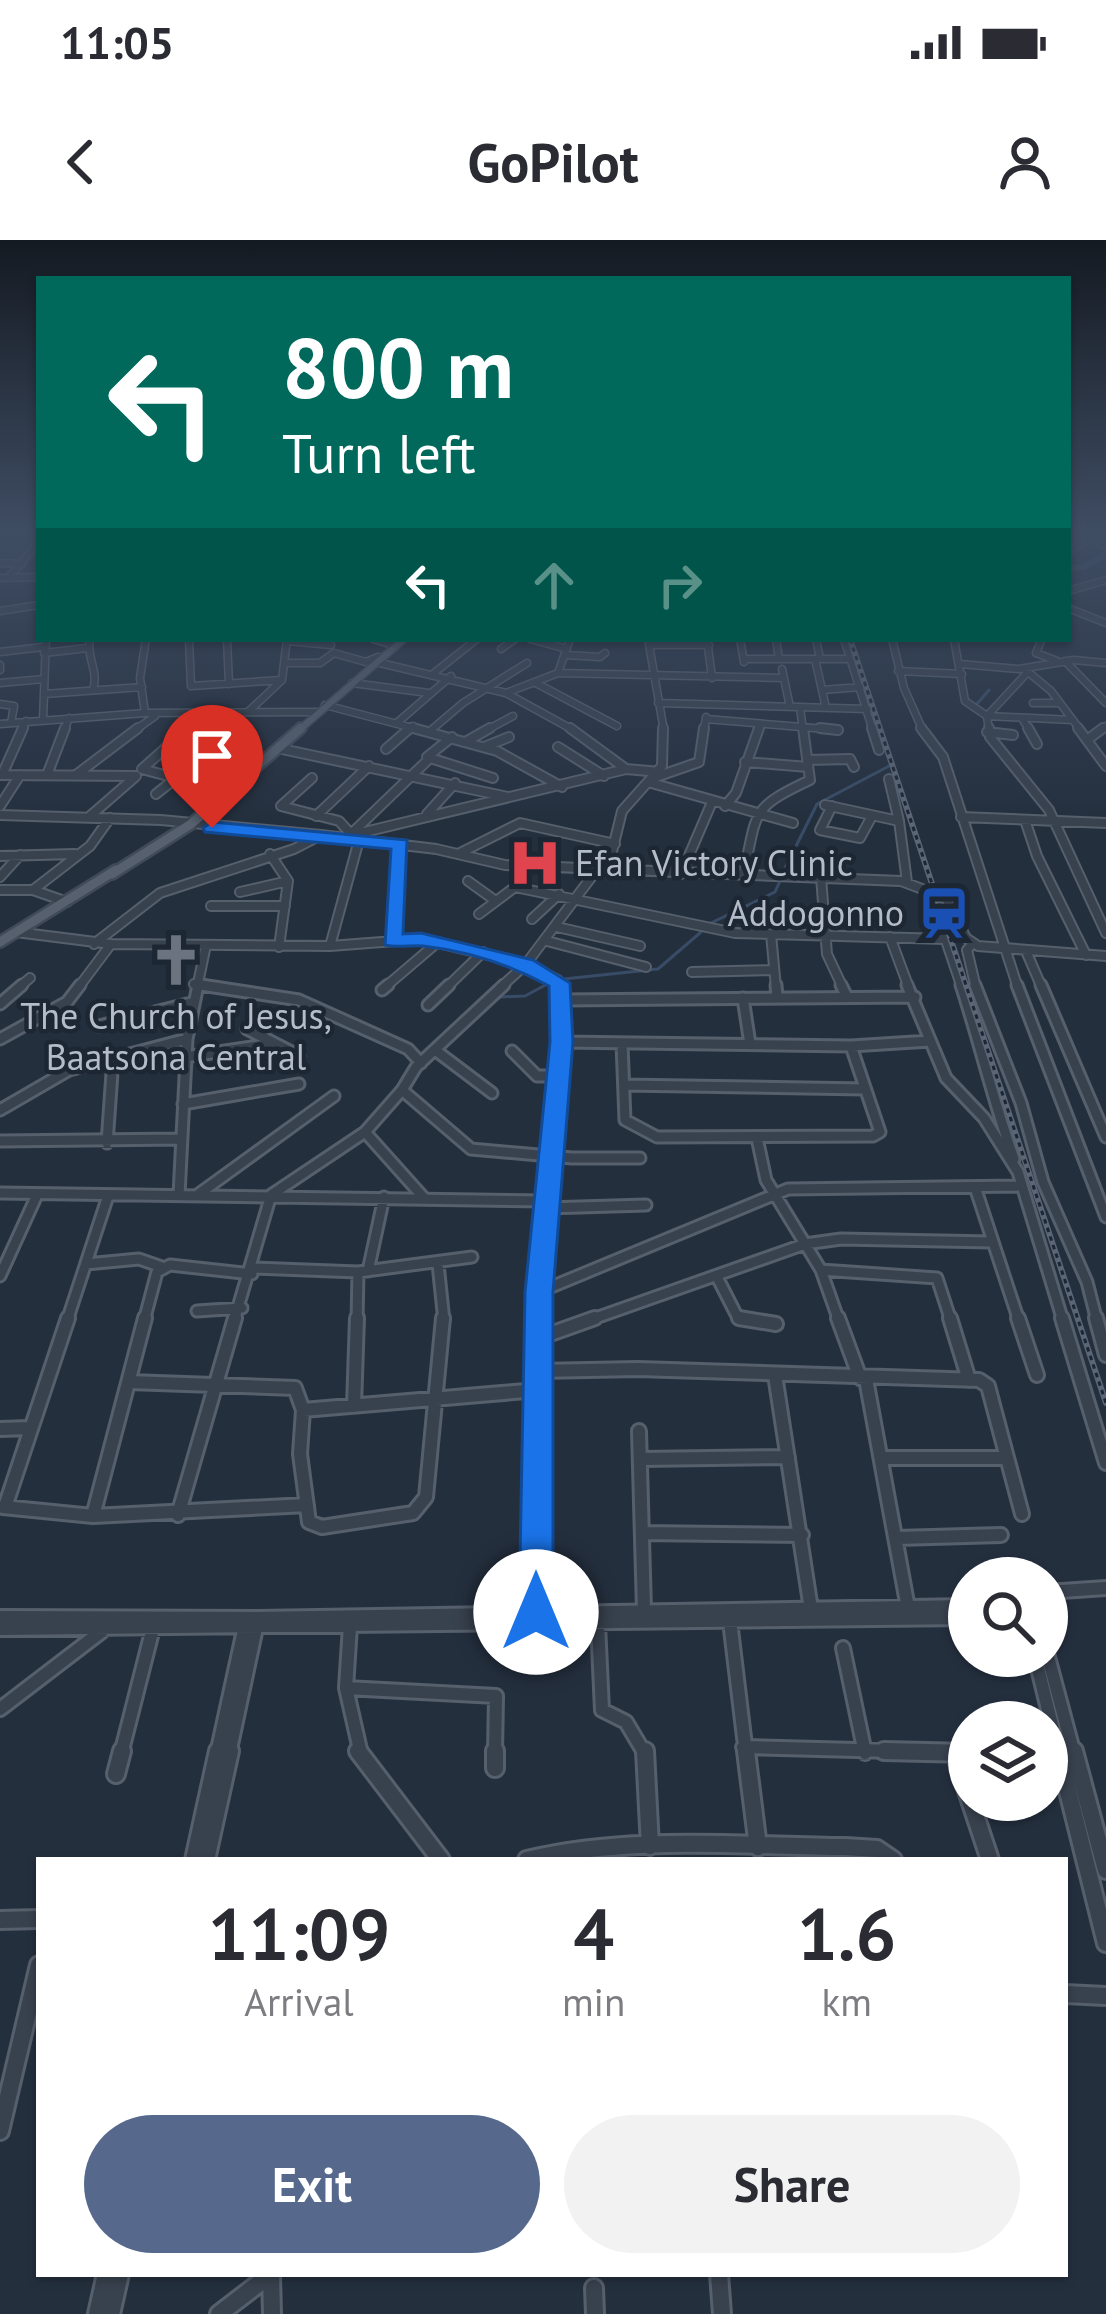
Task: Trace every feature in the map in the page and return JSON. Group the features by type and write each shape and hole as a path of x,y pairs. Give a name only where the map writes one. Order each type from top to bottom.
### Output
{"main road":[{"path":"0,942 188,824 400,642"},
{"path":"188,824 237,782"}],"street":[{"path":"145,713 140,678 146,642"},
{"path":"189,642 191,686 282,680"},
{"path":"226,642 229,684"},
{"path":"249,711 282,680 287,642"},
{"path":"305,642 331,645"},
{"path":"434,673 473,642"},
{"path":"501,649 510,642"},
{"path":"538,642 603,657 607,647"},
{"path":"558,673 569,642"},
{"path":"654,777 664,734 648,642 708,642 712,677"},
{"path":"741,642 748,677"},
{"path":"776,642 779,659"},
{"path":"816,642 826,708"},
{"path":"845,642 879,750"},
{"path":"893,642 898,671 927,743 943,757 1006,950 1106,1217"},
{"path":"955,642 965,701 987,716 1073,720"},
{"path":"1041,642 1036,652 1061,661 1106,703"},
{"path":"0,652 89,644 98,665 93,690"},
{"path":"43,720 45,646"},
{"path":"285,663 320,663 334,653 506,692 589,739 626,769 712,802 793,824"},
{"path":"744,659 850,659"},
{"path":"898,671 1026,670 1061,661 1106,659"},
{"path":"430,731 463,703 527,662"},
{"path":"1026,670 1060,703 1106,766"},
{"path":"1026,670 987,716 987,732 1056,824 1101,907 1106,933"},
{"path":"506,692 558,673 652,678 783,674 790,706"},
{"path":"398,722 451,676"},
{"path":"1,685 44,679"},
{"path":"534,682 616,726"},
{"path":"352,683 429,693"},
{"path":"0,704 142,687"},
{"path":"822,689 861,687"},
{"path":"529,707 557,696"},
{"path":"178,1515 272,1196 364,1132 421,1064 547,940 601,871 615,844 626,802 654,777 699,762 704,701"},
{"path":"658,703 868,709"},
{"path":"1033,703 1060,703"},
{"path":"11,723 13,704"},
{"path":"743,876 758,814 770,798 807,784 800,707"},
{"path":"0,724 145,713 321,709 398,722 467,741 516,759 562,788"},
{"path":"89,817 187,730 199,712"},
{"path":"76,775 158,714"},
{"path":"467,741 512,716"},
{"path":"47,775 69,718"},
{"path":"706,719 838,730"},
{"path":"1023,720 1037,744"},
{"path":"26,721 1,775 139,772 177,775 224,791"},
{"path":"725,806 736,793 760,725"},
{"path":"386,748 413,726"},
{"path":"1087,740 1106,726"},
{"path":"987,732 1013,734"},
{"path":"156,794 226,737"},
{"path":"452,737 427,754 430,758 493,778"},
{"path":"484,747 509,737"},
{"path":"557,747 604,776"},
{"path":"277,748 508,797"},
{"path":"330,946 352,837 430,758"},
{"path":"745,761 850,759 854,767"},
{"path":"316,816 368,766"},
{"path":"352,837 626,769"},
{"path":"0,806 20,775"},
{"path":"312,778 280,805 342,823 352,837"},
{"path":"889,779 907,882"},
{"path":"424,817 455,783"},
{"path":"681,874 712,802"},
{"path":"860,838 818,828 828,805 899,821"},
{"path":"961,817 1106,823 1099,808"},
{"path":"0,815 110,818 352,837 505,865 907,882 949,902 973,943 1006,950 1104,956 1106,969"},
{"path":"859,855 860,838 872,816"},
{"path":"33,890 91,846 110,818"},
{"path":"458,854 520,823 615,844"},
{"path":"1026,823 1086,956"},
{"path":"94,944 167,889 270,854 304,848 321,836"},
{"path":"392,941 400,844"},
{"path":"0,856 78,854"},
{"path":"270,854 288,881 279,947"},
{"path":"0,877 20,855"},
{"path":"821,878 827,954 848,997"},
{"path":"240,892 288,881"},
{"path":"469,881 493,899"},
{"path":"478,914 515,887 711,929 944,939"},
{"path":"0,890 33,890 67,902"},
{"path":"929,890 979,1040 989,1091 1014,1154 1013,1163"},
{"path":"532,919 559,894"},
{"path":"211,906 285,906"},
{"path":"556,928 640,946"},
{"path":"16,932 94,944 279,947 438,942 526,964 558,980 562,1042 539,1292 536,1619"},
{"path":"771,934 777,998"},
{"path":"890,937 946,1078 984,1118 1013,1163 1106,1463"},
{"path":"547,940 646,967"},
{"path":"382,990 438,942"},
{"path":"973,943 968,950 977,994 1021,1103 1066,1244 1087,1282 1106,1355"},
{"path":"0,1039 67,1002 112,944"},
{"path":"179,1195 190,1003 206,945"},
{"path":"1027,951 1106,1137"},
{"path":"428,1005 483,952"},
{"path":"692,972 772,970"},
{"path":"0,1004 29,978"},
{"path":"194,984 299,1000 408,1049 421,1064"},
{"path":"562,1000 915,997"},
{"path":"743,998 749,1044"},
{"path":"99,1026 190,1003"},
{"path":"247,1029 298,1056"},
{"path":"3,1103 69,1070 187,1039"},
{"path":"562,1042 851,1046 930,1041"},
{"path":"185,1057 271,1044"},
{"path":"622,1044 625,1120 642,1133 757,1138 873,1136 880,1125 851,1046"},
{"path":"435,1050 492,1093"},
{"path":"512,1051 537,1076 559,1076"},
{"path":"54,1053 69,1070"},
{"path":"107,1143 113,1059"},
{"path":"183,1104 299,1084"},
{"path":"624,1085 865,1089"},
{"path":"402,1090 471,1149 553,1157 640,1158"},
{"path":"196,1196 334,1096"},
{"path":"364,1132 424,1198"},
{"path":"757,1138 773,1194 821,1270 863,1378 908,1608"},
{"path":"0,1141 180,1139"},
{"path":"1090,1176 1106,1176"},
{"path":"539,1292 773,1194 802,1187 1019,1186"},
{"path":"975,1187 1037,1375"},
{"path":"0,1193 424,1198 628,1209 646,1205"},
{"path":"0,1276 37,1195"},
{"path":"108,1196 2,1507 93,1516 178,1515 308,1504"},
{"path":"353,1406 363,1271 384,1197"},
{"path":"539,1338 805,1244 842,1239 991,1242"},
{"path":"86,1264 140,1259 162,1267 363,1271 472,1257"},
{"path":"129,1382 290,1386 298,1392 303,1410 300,1454 314,1527 413,1513 420,1508 444,1324 438,1264"},
{"path":"93,1516 162,1267"},
{"path":"821,1270 937,1278 969,1380"},
{"path":"717,1277 738,1318 776,1324"},
{"path":"197,1311 242,1308"},
{"path":"538,1371 638,1369 969,1380 988,1386 1022,1514"},
{"path":"775,1375 811,1609"},
{"path":"303,1410 538,1390"},
{"path":"0,1429 31,1428"},
{"path":"639,1431 644,1610"},
{"path":"641,1459 788,1457"},
{"path":"881,1458 1007,1458"},
{"path":"642,1533 802,1535"},
{"path":"896,1538 1001,1535"},
{"path":"1068,1591 1106,1588"},
{"path":"0,1617 350,1626 644,1610 948,1607"},
{"path":"0,1629 251,1622 536,1619 598,1624 948,1618"},
{"path":"730,1621 758,1847"},
{"path":"195,1857 251,1622"},
{"path":"207,1857 251,1622"},
{"path":"598,1624 601,1706 626,1722 645,1750 650,1846"},
{"path":"350,1626 346,1688 357,1749 439,1857"},
{"path":"116,1774 153,1628"},
{"path":"0,1708 104,1629"},
{"path":"843,1648 866,1753"},
{"path":"1054,1677 1106,1867"},
{"path":"346,1688 496,1696 495,1768"},
{"path":"743,1747 948,1753"},
{"path":"1068,1806 1106,1943"},
{"path":"977,1821 989,1857"},
{"path":"539,1857 567,1850 599,1855 650,1846 877,1849 889,1857"},
{"path":"0,1920 36,1919"},
{"path":"0,2131 9,2057 36,1974"},
{"path":"1068,1994 1106,1996"},
{"path":"98,2314 105,2277"},
{"path":"112,2314 119,2277"},
{"path":"219,2314 267,2277"},
{"path":"271,2277 272,2314"},
{"path":"719,2277 722,2314"},
{"path":"595,2288 596,2314"}],"waterway":[{"path":"976,705 989,690"},
{"path":"783,872 817,804 891,765"},
{"path":"711,923 775,892 780,881"},
{"path":"564,979 658,969 701,932"},
{"path":"498,997 525,996 551,982"}],"railway":[{"path":"851,642 1106,1403"}],"place":[{"name":"Efan Victory Clinic","path":"535,863"},
{"name":"Addogonno","path":"944,913"},
{"name":"The Church of Jesus, Baatsona Central","path":"176,960"}],"route":[{"path":"212,828 400,844 392,941 421,939 483,952 526,964 560,983 562,1042 539,1292 536,1612"}]}
